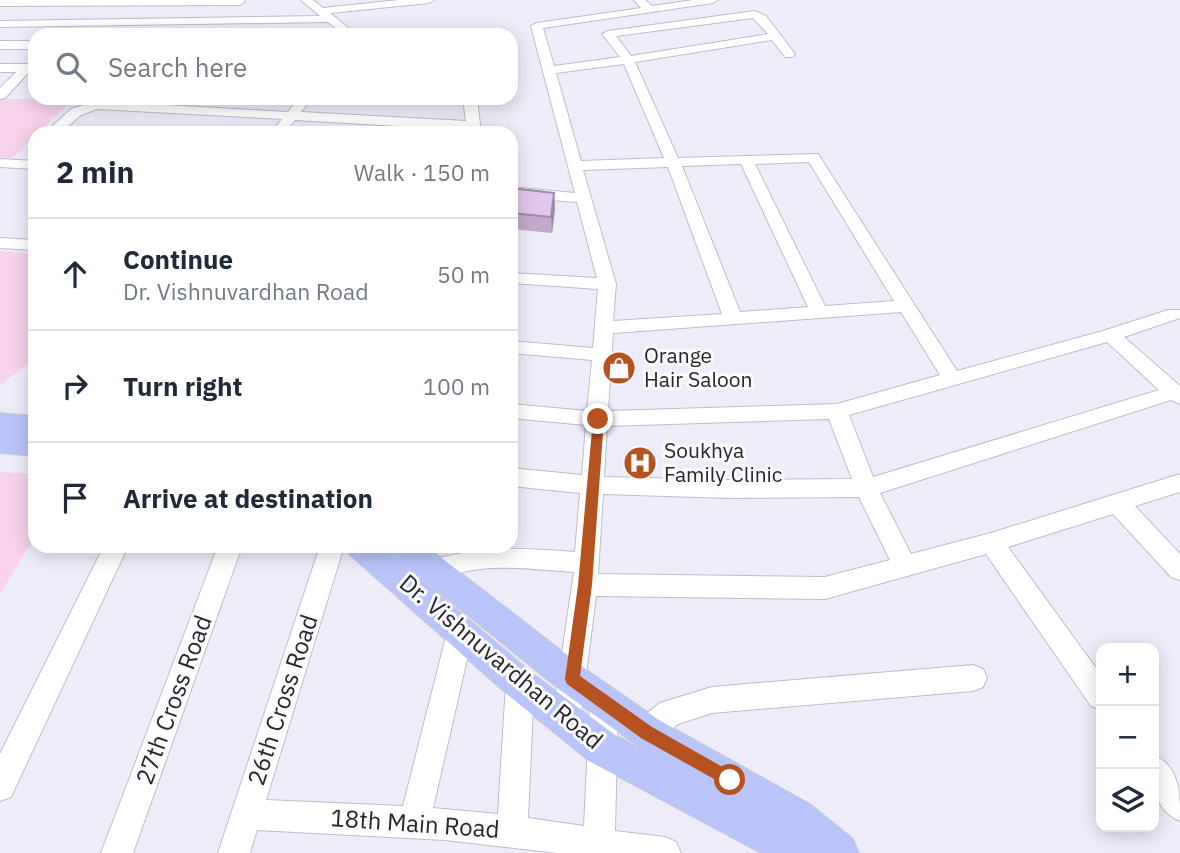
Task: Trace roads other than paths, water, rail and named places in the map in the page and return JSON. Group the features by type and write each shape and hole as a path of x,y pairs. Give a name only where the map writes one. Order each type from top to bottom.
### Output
{"main road":[{"path":"0,423 28,425"},
{"path":"0,443 28,445"},
{"name":"Dr. Vishnuvardhan Road","path":"368,553 520,684 602,748 782,843 792,853"},
{"name":"Dr. Vishnuvardhan Road","path":"412,553 572,679 646,732 797,817 839,853"}],"street":[{"path":"309,2 330,0"},
{"path":"0,24 163,22 326,15 429,0"},
{"path":"639,0 650,10"},
{"path":"566,721 586,574 607,284 537,26 713,0"},
{"path":"0,3 240,2"},
{"path":"309,2 342,28"},
{"path":"733,319 673,162 628,60 608,34 755,14 762,18 789,54"},
{"path":"158,28 163,22"},
{"path":"551,70 775,36"},
{"path":"0,46 28,46"},
{"path":"0,68 28,68"},
{"path":"0,95 28,70"},
{"path":"60,126 76,112 96,105 422,126"},
{"path":"284,126 300,105"},
{"path":"471,105 474,126"},
{"path":"18,164 28,155"},
{"path":"576,166 813,157 953,379"},
{"path":"746,160 819,312"},
{"path":"0,163 28,165"},
{"path":"518,193 584,198"},
{"path":"0,243 28,245"},
{"path":"518,278 607,284"},
{"path":"604,328 906,306"},
{"path":"518,412 598,419 838,411 1110,335 1174,314"},
{"path":"1110,335 1178,395"},
{"path":"518,348 603,355"},
{"path":"518,478 593,485 729,489 866,488 1178,395"},
{"path":"838,411 866,488 905,566"},
{"path":"433,570 453,561 481,557 586,574 825,588 990,543 1180,483"},
{"path":"1118,504 1180,570"},
{"path":"990,543 1096,690"},
{"path":"0,786 113,553"},
{"name":"27th Cross Road","path":"117,853 227,553"},
{"name":"26th Cross Road","path":"234,853 330,553"},
{"path":"414,823 460,633"},
{"path":"646,732 670,713 712,700 973,678"},
{"path":"512,831 520,684"},
{"path":"599,846 604,702"},
{"path":"1159,777 1180,806"},
{"name":"18th Main Road","path":"247,814 512,831 599,846 665,853"}],"place":[{"name":"Orange Hair Saloon","path":"619,368"},
{"name":"Soukhya Family Clinic","path":"640,463"}]}
